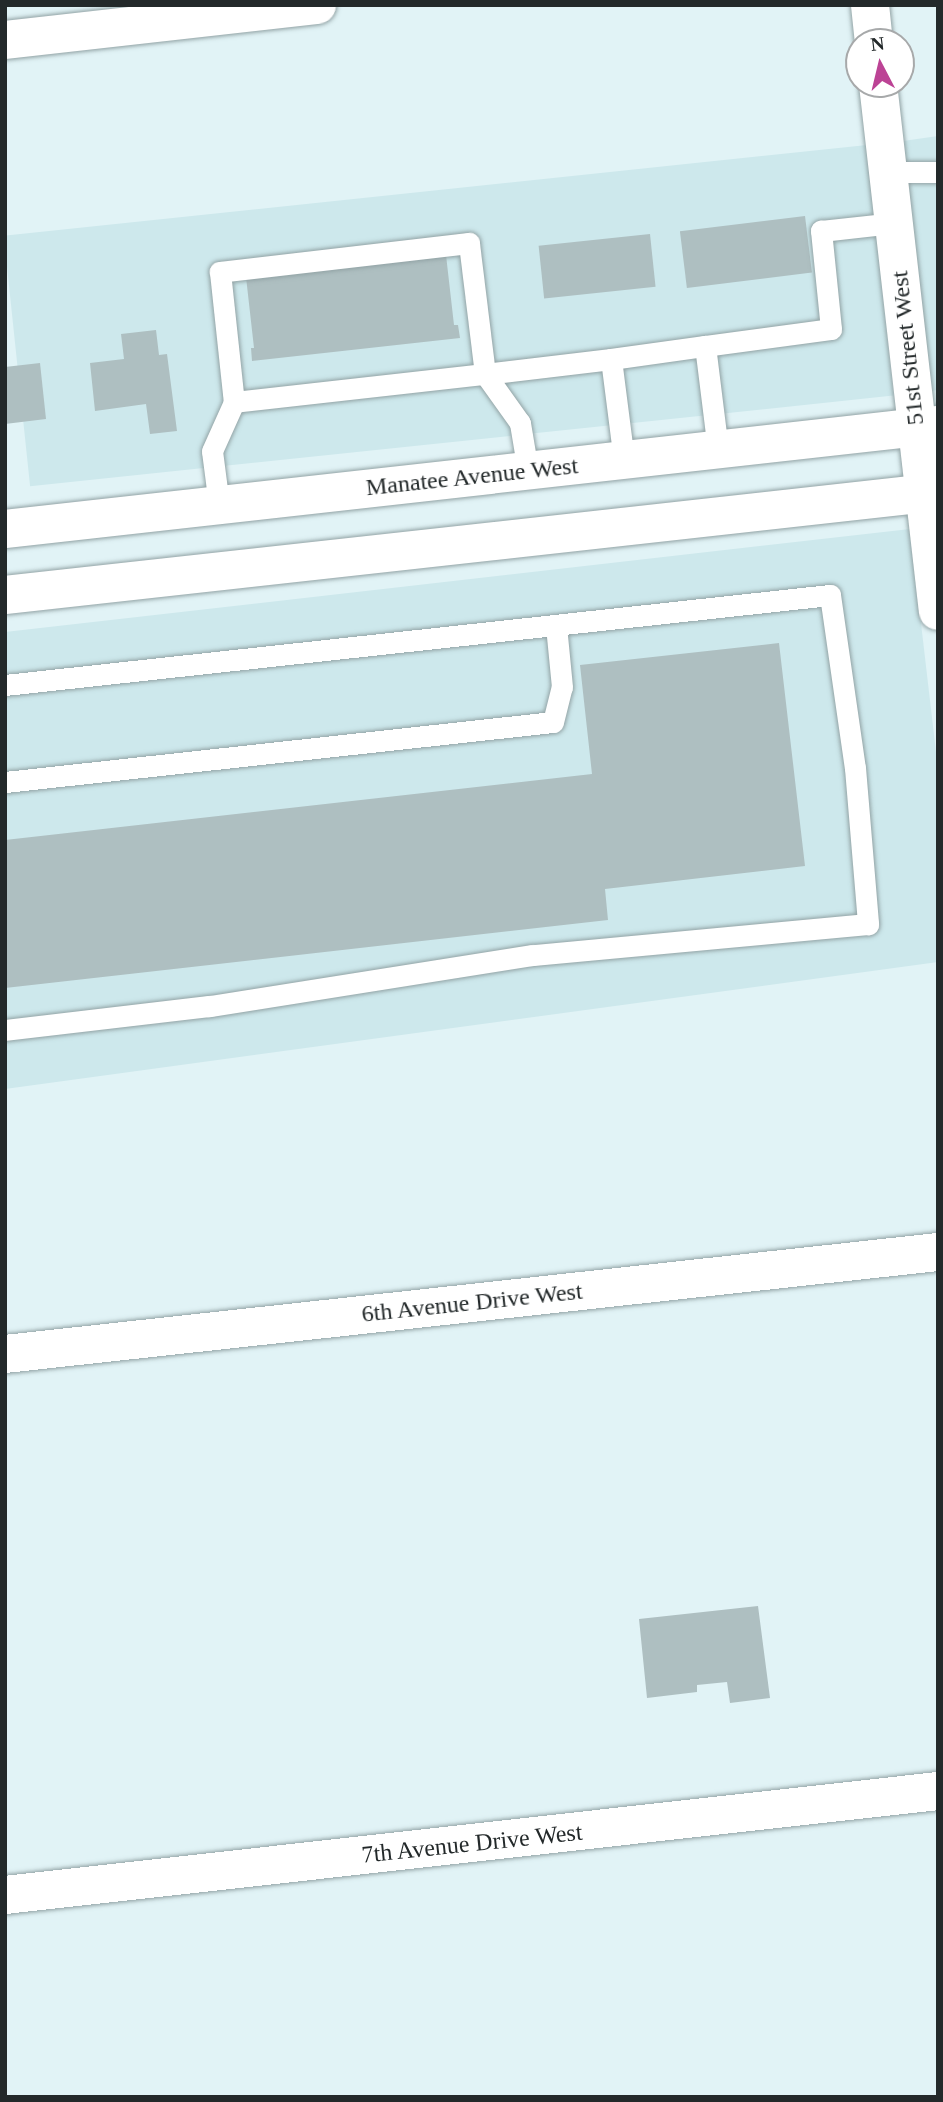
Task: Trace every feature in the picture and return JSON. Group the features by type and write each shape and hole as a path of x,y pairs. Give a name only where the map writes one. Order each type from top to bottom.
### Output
{"street":[{"path":"5,40 317,5"},
{"path":"870,5 872,28"},
{"name":"51st Street West","path":"880,98 893,223 927,427 938,611"},
{"name":"Manatee Avenue West","path":"5,529 927,427"},
{"path":"5,595 931,493"},
{"name":"6th Avenue Drive West","path":"5,1354 938,1252"},
{"name":"7th Avenue Drive West","path":"5,1895 938,1791"}],"lane":[{"path":"888,173 938,172"},
{"path":"234,402 611,359 831,329 821,231 893,223"},
{"path":"219,505 212,451 234,402 220,272 469,243 485,374 520,424 528,471"},
{"path":"705,346 718,450"},
{"path":"611,359 624,460"},
{"path":"5,685 830,595 855,768 868,923 532,955 209,1006 5,1030"},
{"path":"5,782 553,722 562,687 556,626"}],"shaded area":[{"path":"938,136 938,390 931,391 903,141"},
{"path":"867,145 893,396 30,486 5,236"},
{"path":"910,529 938,769 938,962 5,1089 5,632"}],"building":[{"path":"805,216 812,273 687,288 680,231"},
{"path":"650,234 656,287 544,298 539,246"},
{"path":"446,255 454,325 458,325 460,338 252,361 251,348 254,348 246,277"},
{"path":"156,330 159,355 167,354 177,431 150,434 146,404 95,411 90,363 124,359 121,334"},
{"path":"40,363 46,419 5,424 5,367"},
{"path":"779,643 805,866 605,889 608,920 5,988 5,840 592,774 580,665"},
{"path":"758,1606 770,1698 730,1703 727,1682 697,1685 697,1692 647,1698 639,1619"}]}
